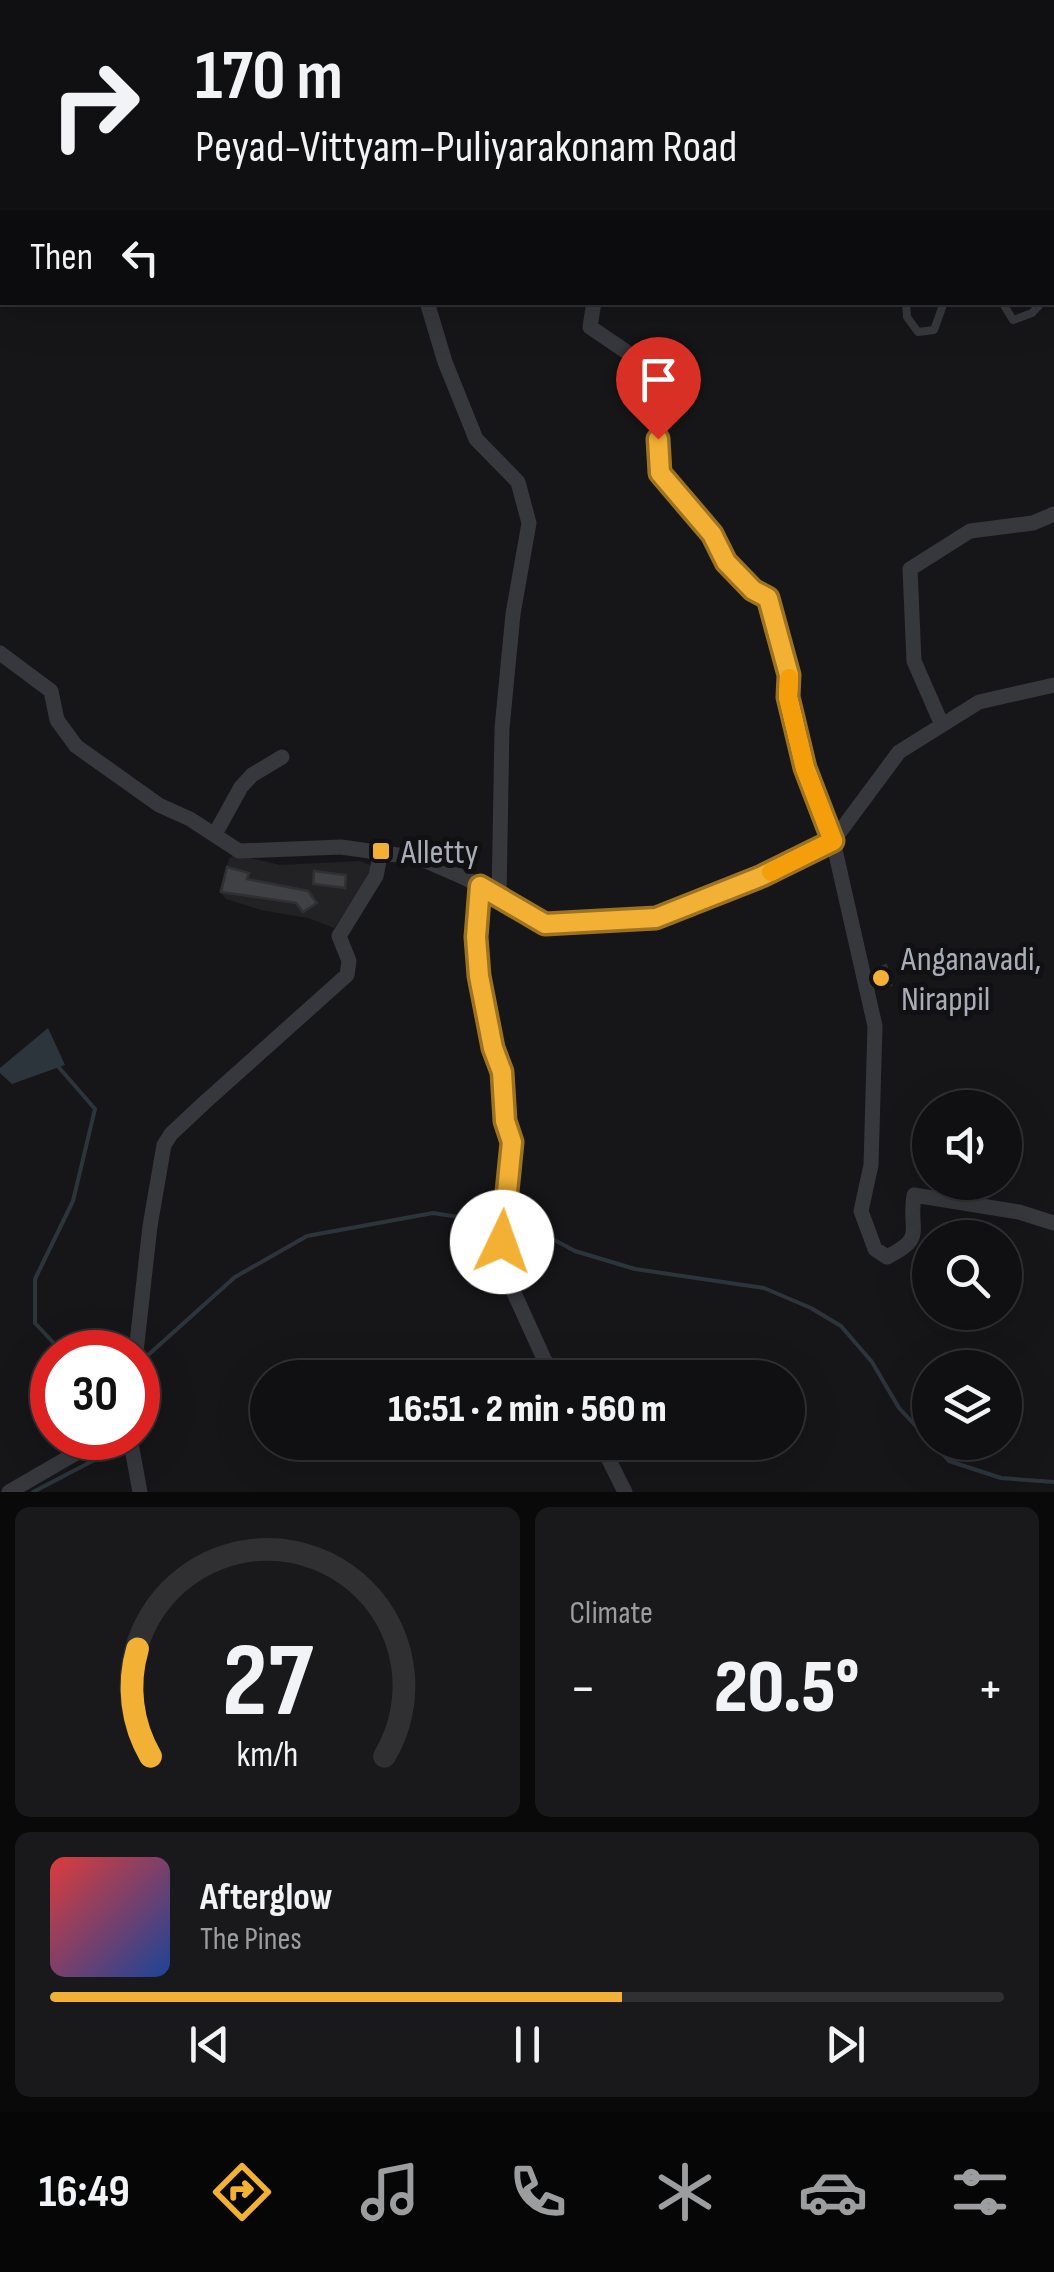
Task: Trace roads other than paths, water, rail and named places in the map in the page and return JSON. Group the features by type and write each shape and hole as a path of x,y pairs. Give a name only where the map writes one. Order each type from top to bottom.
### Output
{"street":[{"path":"428,305 445,362 476,439 518,482 529,523 513,614 502,728 499,897"},
{"path":"594,305 590,328 656,372 660,473 712,534 726,562 753,590 768,598 789,675 788,697 805,768 833,841 875,1026 871,1166 861,1211 875,1249 887,1257 909,1246 914,1237 914,1195 1019,1212 1054,1223"},
{"path":"942,725 914,661 910,569 970,531 1033,523 1054,514"},
{"path":"0,653 51,691 58,720 76,746 160,805 239,851 308,847 381,851 419,858 480,886 545,924 656,918 762,876 833,841 899,752 980,702 1054,686"},
{"path":"215,834 252,775 282,757"},
{"path":"138,1330 150,1226 167,1139 347,975 348,961 339,936 376,876 381,851"},
{"path":"480,886 476,937 479,976 493,1048 502,1072 505,1121 512,1142 504,1194 505,1273 545,1360"},
{"path":"10,1492 64,1460"},
{"path":"134,1460 140,1492"},
{"path":"609,1460 625,1492"}],"lane":[{"path":"906,305 907,317 918,332 934,330 943,305"},
{"path":"1004,305 1013,320 1032,313 1039,305"}],"waterway":[{"path":"42,1330 35,1323 35,1279 73,1201 95,1109 56,1064"},
{"path":"160,1344 235,1277 307,1236 433,1213 491,1222"},
{"path":"516,1225 530,1227 575,1251 635,1269 764,1288 811,1308 841,1326 872,1362 899,1408 912,1422"},
{"path":"33,1492 94,1460"},
{"path":"948,1460 1001,1478 1054,1482"}],"place":[{"name":"Alletty","path":"381,851"},
{"name":"Anganavadi, Nirappil","path":"881,978"}]}
